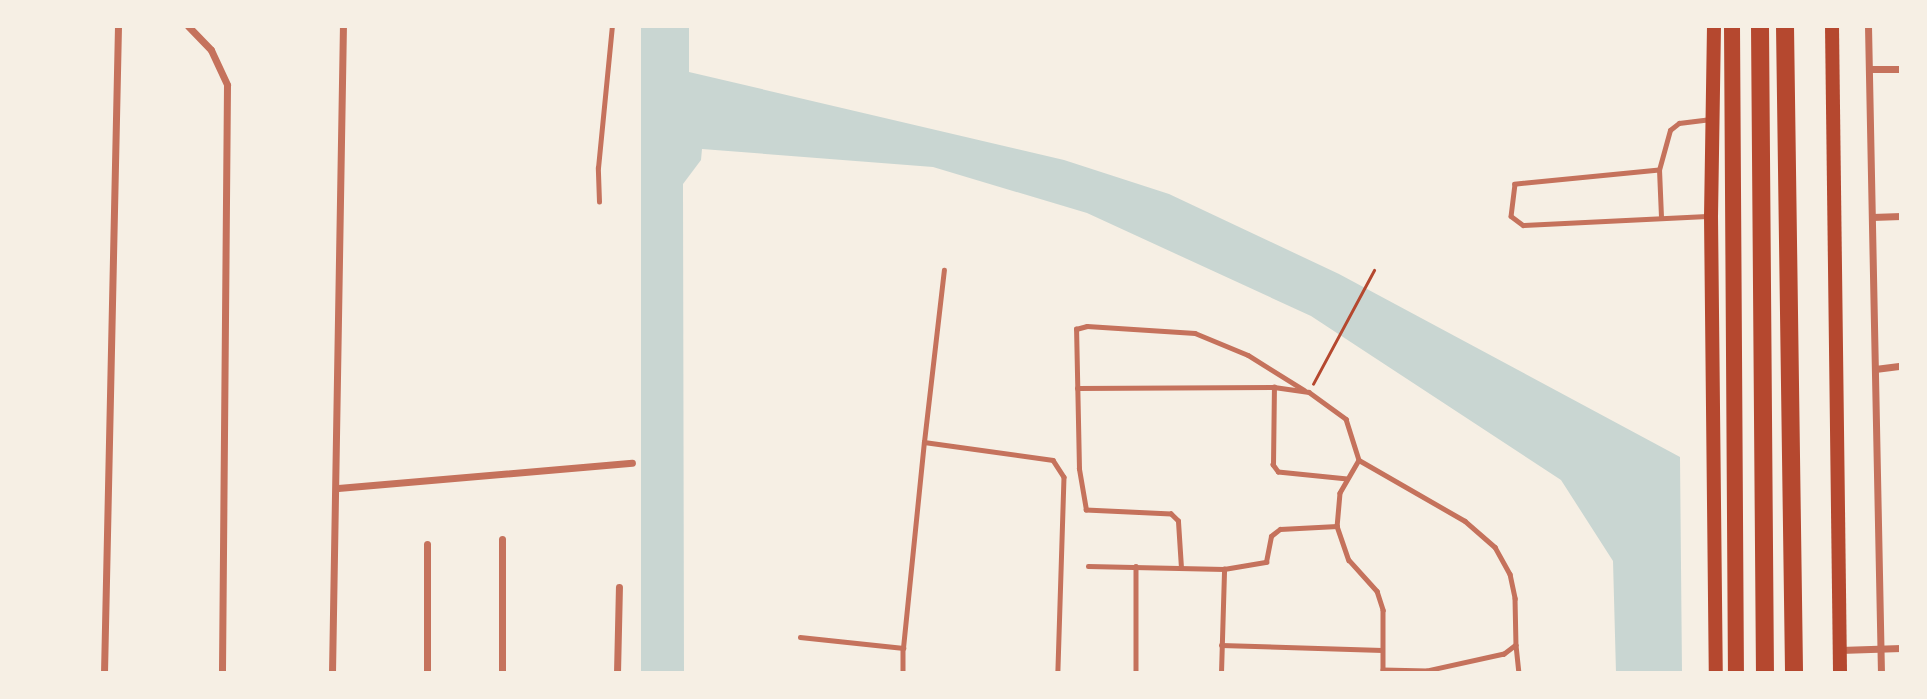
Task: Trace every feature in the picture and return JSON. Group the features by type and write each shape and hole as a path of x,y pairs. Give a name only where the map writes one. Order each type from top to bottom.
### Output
{"highway":[{"path":"1732,26 1736,673"},
{"path":"1760,26 1765,673"},
{"path":"1786,26 1796,673"}],"main road":[{"path":"1714,26 1711,216 1716,673"},
{"path":"1832,26 1840,673"}],"street":[{"path":"104,673 118,26"},
{"path":"188,26 211,50 228,85 222,673"},
{"path":"332,673 338,488 343,26"},
{"path":"1868,26 1881,673"},
{"path":"1869,69 1901,69"},
{"path":"1872,217 1901,216"},
{"path":"1875,369 1901,366"},
{"path":"338,488 632,463"},
{"path":"502,539 502,673"},
{"path":"427,544 427,673"},
{"path":"617,673 619,587"},
{"path":"1840,650 1901,648"}],"lane":[{"path":"599,202 598,167 612,26"},
{"path":"1661,217 1659,170 1673,126 1713,119"},
{"path":"1659,170 1515,184 1511,216 1523,225 1711,216"},
{"path":"903,673 903,648 944,270"},
{"path":"1181,568 1178,521 1171,514 1086,510 1077,388 1076,329 1087,326 1195,333 1248,355 1307,391 1346,419 1359,460 1465,521 1496,547 1510,574 1519,673"},
{"path":"1274,387 1273,465 1278,472 1347,479"},
{"path":"1077,388 1274,387 1307,391"},
{"path":"924,442 1053,460 1060,467 1064,477 1058,673"},
{"path":"1359,460 1340,493 1337,526 1349,560 1377,591 1382,610 1383,671 1427,671 1487,661 1516,645"},
{"path":"1088,566 1224,569 1266,562 1271,536 1280,529 1337,526"},
{"path":"1136,566 1136,673"},
{"path":"1221,673 1224,569"},
{"path":"800,637 903,648"},
{"path":"1222,645 1382,650"}],"path":[{"path":"1307,391 1374,270"}],"shaded area":[{"path":"641,26 689,26 689,72 1064,160 1169,194 1339,274 1680,457 1682,673 1616,673 1613,561 1561,480 1311,316 1087,213 933,167 702,149 701,160 683,184 684,673 641,673"}]}
